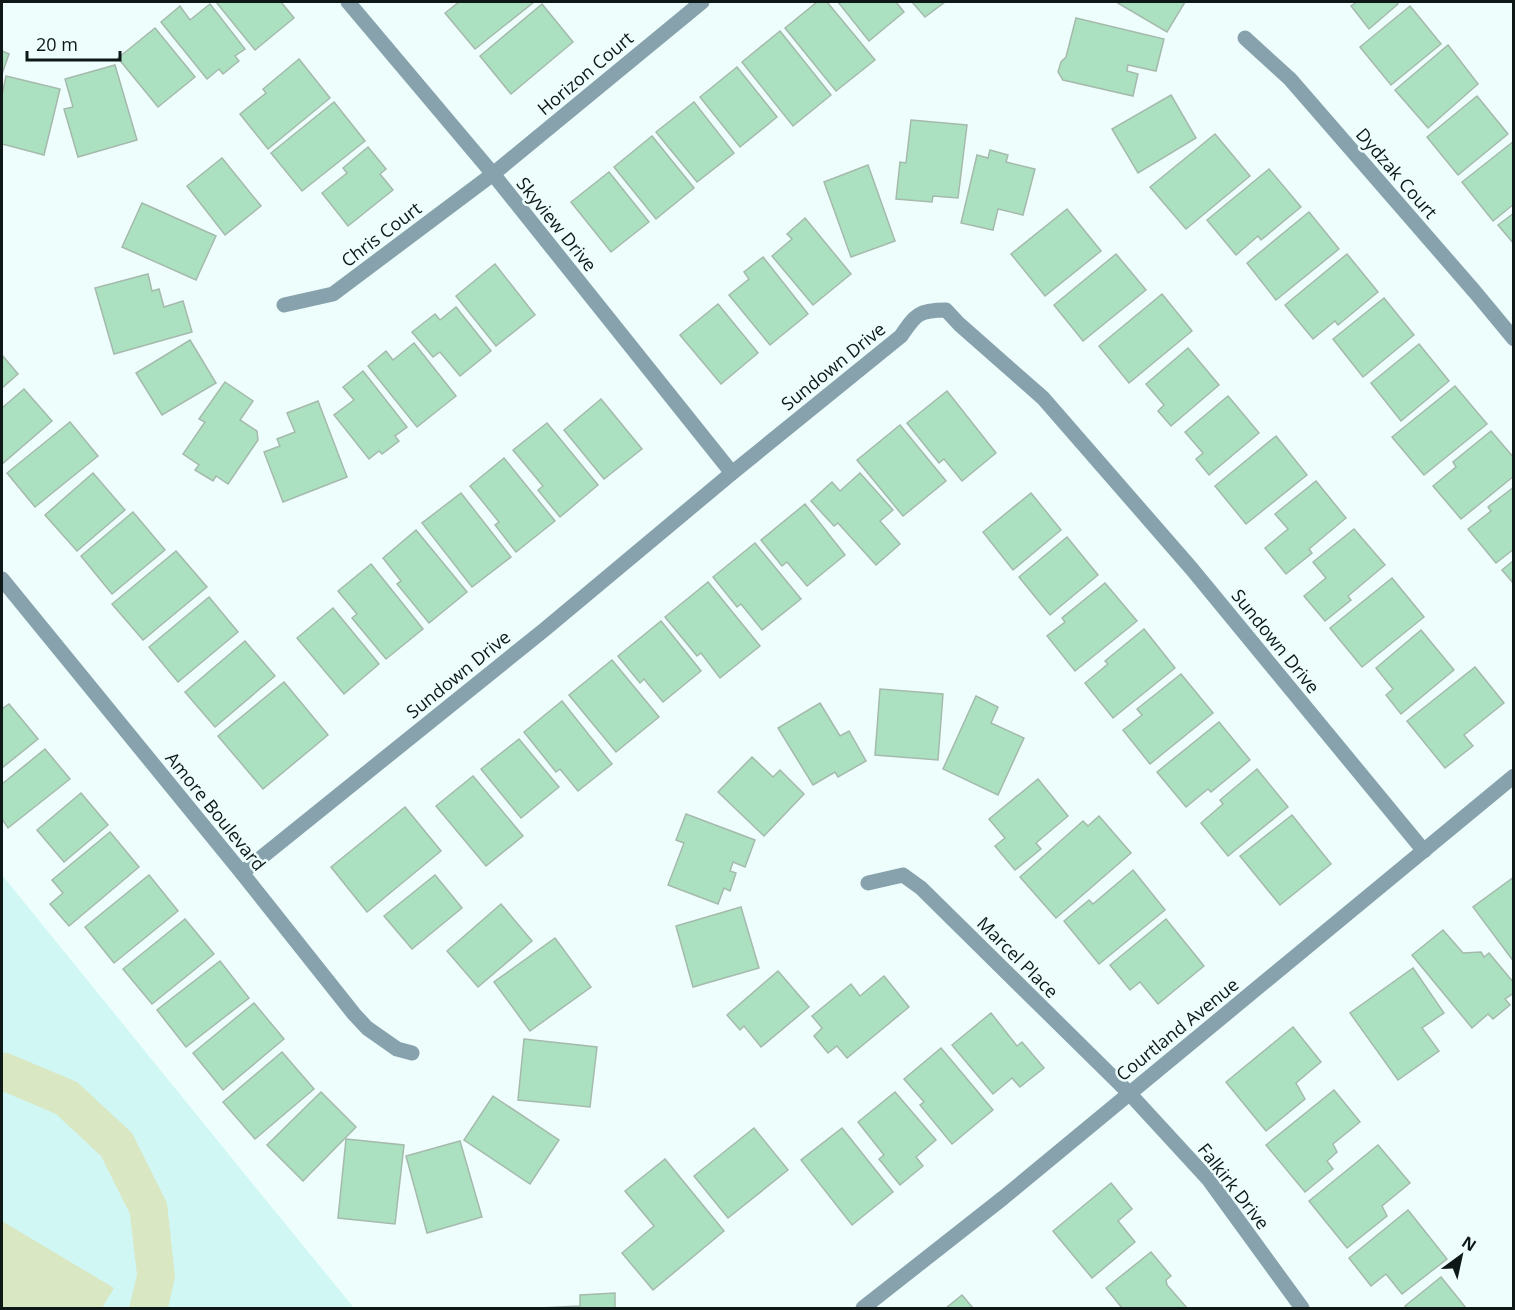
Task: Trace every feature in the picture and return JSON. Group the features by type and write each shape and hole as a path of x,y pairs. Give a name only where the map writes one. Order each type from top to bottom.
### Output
{"street":[{"name":"Skyview Drive","path":"348,2 493,174 732,473"},
{"name":"Horizon Court","path":"493,174 702,2"},
{"name":"Dydzak Court","path":"1245,38 1290,79 1514,339"},
{"name":"Chris Court","path":"284,305 333,294 493,174"},
{"name":"Sundown Drive","path":"242,873 544,630 901,336 914,317 930,310 946,310 1043,398 1191,568 1424,851"},
{"name":"Amore Boulevard","path":"2,579 354,1014 367,1028 397,1049 412,1053"},
{"name":"Courtland Avenue","path":"863,1308 1003,1198 1514,776"},
{"name":"Marcel Place","path":"868,883 903,875 921,888 1129,1093"},
{"name":"Falkirk Drive","path":"1129,1093 1209,1180 1302,1308"}],"shaded area":[{"path":"2,875 265,1199 354,1308 2,1308"}],"green space":[{"path":"2,1053 8,1053 77,1082 132,1133 167,1203 175,1277 168,1308 129,1308 137,1275 130,1214 101,1156 56,1114 2,1091"},
{"path":"2,1221 114,1288 102,1308 2,1308"}],"building":[{"path":"216,2 281,2 294,18 255,50"},
{"path":"459,2 534,2 475,49 445,13"},
{"path":"817,2 827,2 875,60 836,91 785,28"},
{"path":"838,2 896,2 904,12 869,41"},
{"path":"912,2 945,2 925,17"},
{"path":"1116,2 1185,2 1167,32"},
{"path":"1357,2 1396,2 1398,4 1369,29 1351,6"},
{"path":"210,4 245,49 235,56 239,61 223,74 219,69 207,79 161,22 180,6 190,20"},
{"path":"542,4 573,42 511,94 480,56"},
{"path":"1410,6 1441,44 1391,85 1360,47"},
{"path":"1076,18 1164,39 1156,71 1128,65 1127,71 1138,74 1133,96 1063,80 1058,72 1061,62 1066,57"},
{"path":"155,28 195,77 158,107 118,58"},
{"path":"780,31 831,95 793,126 742,62"},
{"path":"1448,45 1478,84 1428,128 1395,90"},
{"path":"2,51 9,54 2,74"},
{"path":"299,59 330,98 268,149 240,114 266,93 263,89"},
{"path":"115,65 137,140 78,157 64,109 73,107 65,79"},
{"path":"737,67 777,117 740,147 700,97"},
{"path":"6,76 60,89 44,155 2,144 2,95"},
{"path":"1171,95 1196,138 1138,173 1112,129"},
{"path":"1477,96 1508,134 1458,175 1427,137"},
{"path":"334,102 365,141 302,191 271,153"},
{"path":"694,102 734,153 697,182 656,132"},
{"path":"911,120 967,125 958,198 933,196 932,202 896,199 900,162 906,163"},
{"path":"1215,134 1250,176 1186,229 1150,187"},
{"path":"652,136 694,188 656,219 614,167"},
{"path":"1514,141 1514,204 1493,221 1462,182"},
{"path":"368,147 386,169 380,174 393,190 348,226 322,193 347,173 343,168"},
{"path":"990,150 1008,155 1006,162 1035,169 1023,215 998,209 993,230 961,223 977,155 988,158"},
{"path":"222,158 261,206 225,235 187,186"},
{"path":"868,165 895,241 851,257 824,182"},
{"path":"1269,169 1301,207 1261,240 1258,236 1236,255 1207,220"},
{"path":"609,172 649,222 611,252 571,202"},
{"path":"142,203 216,236 196,280 122,247"},
{"path":"1067,209 1101,251 1045,296 1011,254"},
{"path":"1309,212 1339,249 1276,300 1247,263"},
{"path":"1514,213 1514,244 1498,225"},
{"path":"805,218 851,274 813,305 772,256 792,239 787,234"},
{"path":"1116,254 1146,290 1083,341 1054,305"},
{"path":"1347,254 1378,292 1338,325 1335,321 1313,339 1285,305"},
{"path":"763,257 808,314 770,345 729,295 749,279 744,272"},
{"path":"495,264 535,315 496,346 456,296"},
{"path":"148,274 152,291 159,289 164,307 183,301 192,332 114,354 95,288"},
{"path":"1162,294 1192,331 1129,383 1099,346"},
{"path":"1384,298 1414,335 1363,377 1333,339"},
{"path":"718,304 758,353 721,384 680,335"},
{"path":"456,307 491,351 460,376 440,352 433,357 412,332 435,314 440,320"},
{"path":"190,340 216,383 162,415 136,373"},
{"path":"414,343 456,396 417,427 368,366 386,351 393,360"},
{"path":"1419,344 1449,381 1401,421 1371,383"},
{"path":"1188,348 1219,385 1171,426 1158,411 1164,405 1146,384"},
{"path":"2,355 18,374 2,388"},
{"path":"363,371 407,427 395,436 399,441 382,454 379,451 369,459 334,415 354,400 343,387"},
{"path":"225,382 253,401 240,420 257,431 258,440 228,484 216,476 213,481 195,470 199,465 183,454 205,422 199,419"},
{"path":"1455,386 1487,424 1424,475 1392,437"},
{"path":"24,389 52,421 2,464 2,408"},
{"path":"947,391 996,453 962,481 944,459 939,463 907,423"},
{"path":"1228,396 1259,433 1209,475 1196,459 1203,453 1185,432"},
{"path":"601,399 642,449 604,479 564,430"},
{"path":"318,401 347,477 283,502 264,452 280,446 277,439 295,432 287,413"},
{"path":"70,422 98,456 35,507 7,473"},
{"path":"547,423 598,485 560,517 538,490 543,486 513,450"},
{"path":"900,425 946,481 903,516 857,460"},
{"path":"1491,431 1514,458 1514,476 1461,519 1433,486 1456,467 1453,462"},
{"path":"1276,436 1307,475 1246,524 1215,486"},
{"path":"504,458 555,521 516,552 495,525 499,522 470,486"},
{"path":"93,473 125,510 77,551 45,515"},
{"path":"860,473 893,510 880,521 900,544 876,565 838,523 834,526 811,501 832,482 840,491"},
{"path":"1316,481 1346,518 1309,549 1312,553 1286,574 1265,548 1288,529 1275,514"},
{"path":"1514,487 1514,549 1496,563 1468,529 1491,511 1488,507"},
{"path":"461,493 511,557 472,587 422,523"},
{"path":"1031,493 1061,530 1013,570 983,532"},
{"path":"805,504 845,555 807,586 787,562 782,566 761,540"},
{"path":"133,512 165,550 112,594 81,556"},
{"path":"1354,529 1385,565 1348,596 1351,600 1325,621 1304,596 1326,578 1313,562"},
{"path":"416,530 467,592 429,623 397,584 401,581 383,558"},
{"path":"1067,537 1098,575 1050,615 1019,577"},
{"path":"755,543 801,599 762,630 741,604 737,607 713,577"},
{"path":"176,551 207,587 143,640 112,604"},
{"path":"1514,560 1514,584 1502,570"},
{"path":"371,564 423,629 386,659 352,618 357,614 338,591"},
{"path":"1392,578 1424,617 1362,667 1330,628"},
{"path":"708,582 760,646 720,678 701,653 697,656 665,617"},
{"path":"1105,583 1137,621 1075,671 1047,636 1065,622 1062,618"},
{"path":"209,597 238,632 178,682 149,647"},
{"path":"333,608 379,664 344,694 297,638"},
{"path":"661,621 701,671 663,702 644,679 640,683 618,656"},
{"path":"1144,629 1175,668 1113,718 1085,683 1108,664 1105,661"},
{"path":"1421,630 1454,670 1401,714 1386,695 1393,689 1376,668"},
{"path":"245,641 275,676 215,727 185,692"},
{"path":"612,660 659,717 616,752 569,695"},
{"path":"1475,667 1504,703 1464,735 1473,746 1445,768 1407,721"},
{"path":"1181,674 1213,713 1150,764 1123,730 1142,715 1137,709"},
{"path":"284,682 328,735 263,789 218,736"},
{"path":"880,689 943,694 938,760 875,755"},
{"path":"976,696 998,707 991,723 1024,738 998,795 943,769"},
{"path":"562,701 612,764 578,791 560,769 556,772 524,732"},
{"path":"820,703 840,736 849,731 866,761 838,777 835,772 813,785 778,728"},
{"path":"9,704 38,739 2,768 2,709"},
{"path":"1219,722 1250,760 1211,792 1208,789 1186,807 1157,772"},
{"path":"519,739 559,787 521,818 481,769"},
{"path":"45,749 70,779 8,828 2,819 2,784"},
{"path":"752,757 773,777 780,770 804,794 764,836 718,792"},
{"path":"1257,769 1288,807 1228,856 1201,823 1223,804 1220,800"},
{"path":"473,776 523,836 486,866 436,806"},
{"path":"1038,779 1068,816 1036,843 1041,849 1015,870 995,846 1005,838 989,819"},
{"path":"81,793 108,825 64,862 37,830"},
{"path":"405,807 441,851 367,912 331,867"},
{"path":"686,814 755,840 745,867 733,862 730,871 736,873 730,891 724,888 718,904 668,885 684,843 676,840"},
{"path":"1292,815 1331,864 1280,905 1240,856"},
{"path":"1099,816 1131,853 1056,918 1020,877 1083,821 1088,826"},
{"path":"110,832 139,867 69,926 50,904 63,893 52,880"},
{"path":"1133,870 1165,910 1099,964 1064,921 1089,900 1093,904"},
{"path":"149,875 178,911 114,963 85,927"},
{"path":"435,875 462,908 412,949 384,916"},
{"path":"1514,877 1514,962 1473,907"},
{"path":"501,904 532,941 478,987 447,951"},
{"path":"741,907 759,968 693,987 676,926"},
{"path":"185,919 214,954 152,1004 123,969"},
{"path":"1166,919 1204,966 1158,1004 1140,982 1130,990 1110,965"},
{"path":"1443,930 1463,953 1481,952 1484,957 1489,953 1514,983 1514,993 1505,999 1510,1005 1493,1019 1488,1014 1472,1028 1412,955"},
{"path":"555,938 591,987 530,1031 494,982"},
{"path":"220,961 249,998 186,1047 157,1010"},
{"path":"1413,968 1444,1013 1422,1028 1439,1051 1398,1080 1350,1013"},
{"path":"778,971 809,1007 761,1047 744,1026 740,1030 727,1015"},
{"path":"884,976 909,1007 847,1058 837,1046 828,1053 814,1036 822,1028 812,1016 851,984 860,996"},
{"path":"254,1003 284,1039 223,1090 193,1053"},
{"path":"991,1013 1017,1046 1022,1042 1044,1068 1020,1087 1012,1078 993,1094 952,1045"},
{"path":"1293,1027 1321,1062 1296,1083 1305,1099 1266,1131 1226,1082"},
{"path":"524,1039 597,1047 590,1107 518,1100"},
{"path":"941,1048 993,1110 952,1144 920,1105 924,1102 904,1079"},
{"path":"282,1052 314,1089 255,1139 223,1102"},
{"path":"1334,1090 1360,1122 1333,1144 1337,1152 1327,1161 1333,1169 1305,1192 1266,1145"},
{"path":"321,1092 356,1127 303,1181 267,1145"},
{"path":"895,1092 936,1140 916,1157 923,1166 900,1185 879,1159 884,1155 858,1122"},
{"path":"493,1096 559,1140 530,1184 464,1140"},
{"path":"754,1128 788,1170 728,1218 694,1176"},
{"path":"842,1128 893,1192 852,1225 801,1160"},
{"path":"346,1139 404,1145 395,1224 338,1218"},
{"path":"460,1141 482,1217 427,1233 406,1156"},
{"path":"1378,1145 1410,1183 1382,1206 1387,1216 1347,1248 1309,1201"},
{"path":"665,1159 724,1231 653,1290 622,1253 654,1226 625,1191"},
{"path":"1111,1183 1132,1209 1118,1221 1135,1242 1092,1278 1053,1231"},
{"path":"1408,1210 1447,1259 1402,1294 1386,1274 1371,1286 1349,1258"},
{"path":"1151,1252 1171,1276 1166,1280 1167,1285 1187,1308 1122,1308 1106,1288"},
{"path":"1441,1277 1466,1308 1407,1308 1405,1306"},
{"path":"615,1293 615,1308 539,1308 580,1306 580,1295"},
{"path":"962,1295 973,1308 946,1308"}]}
